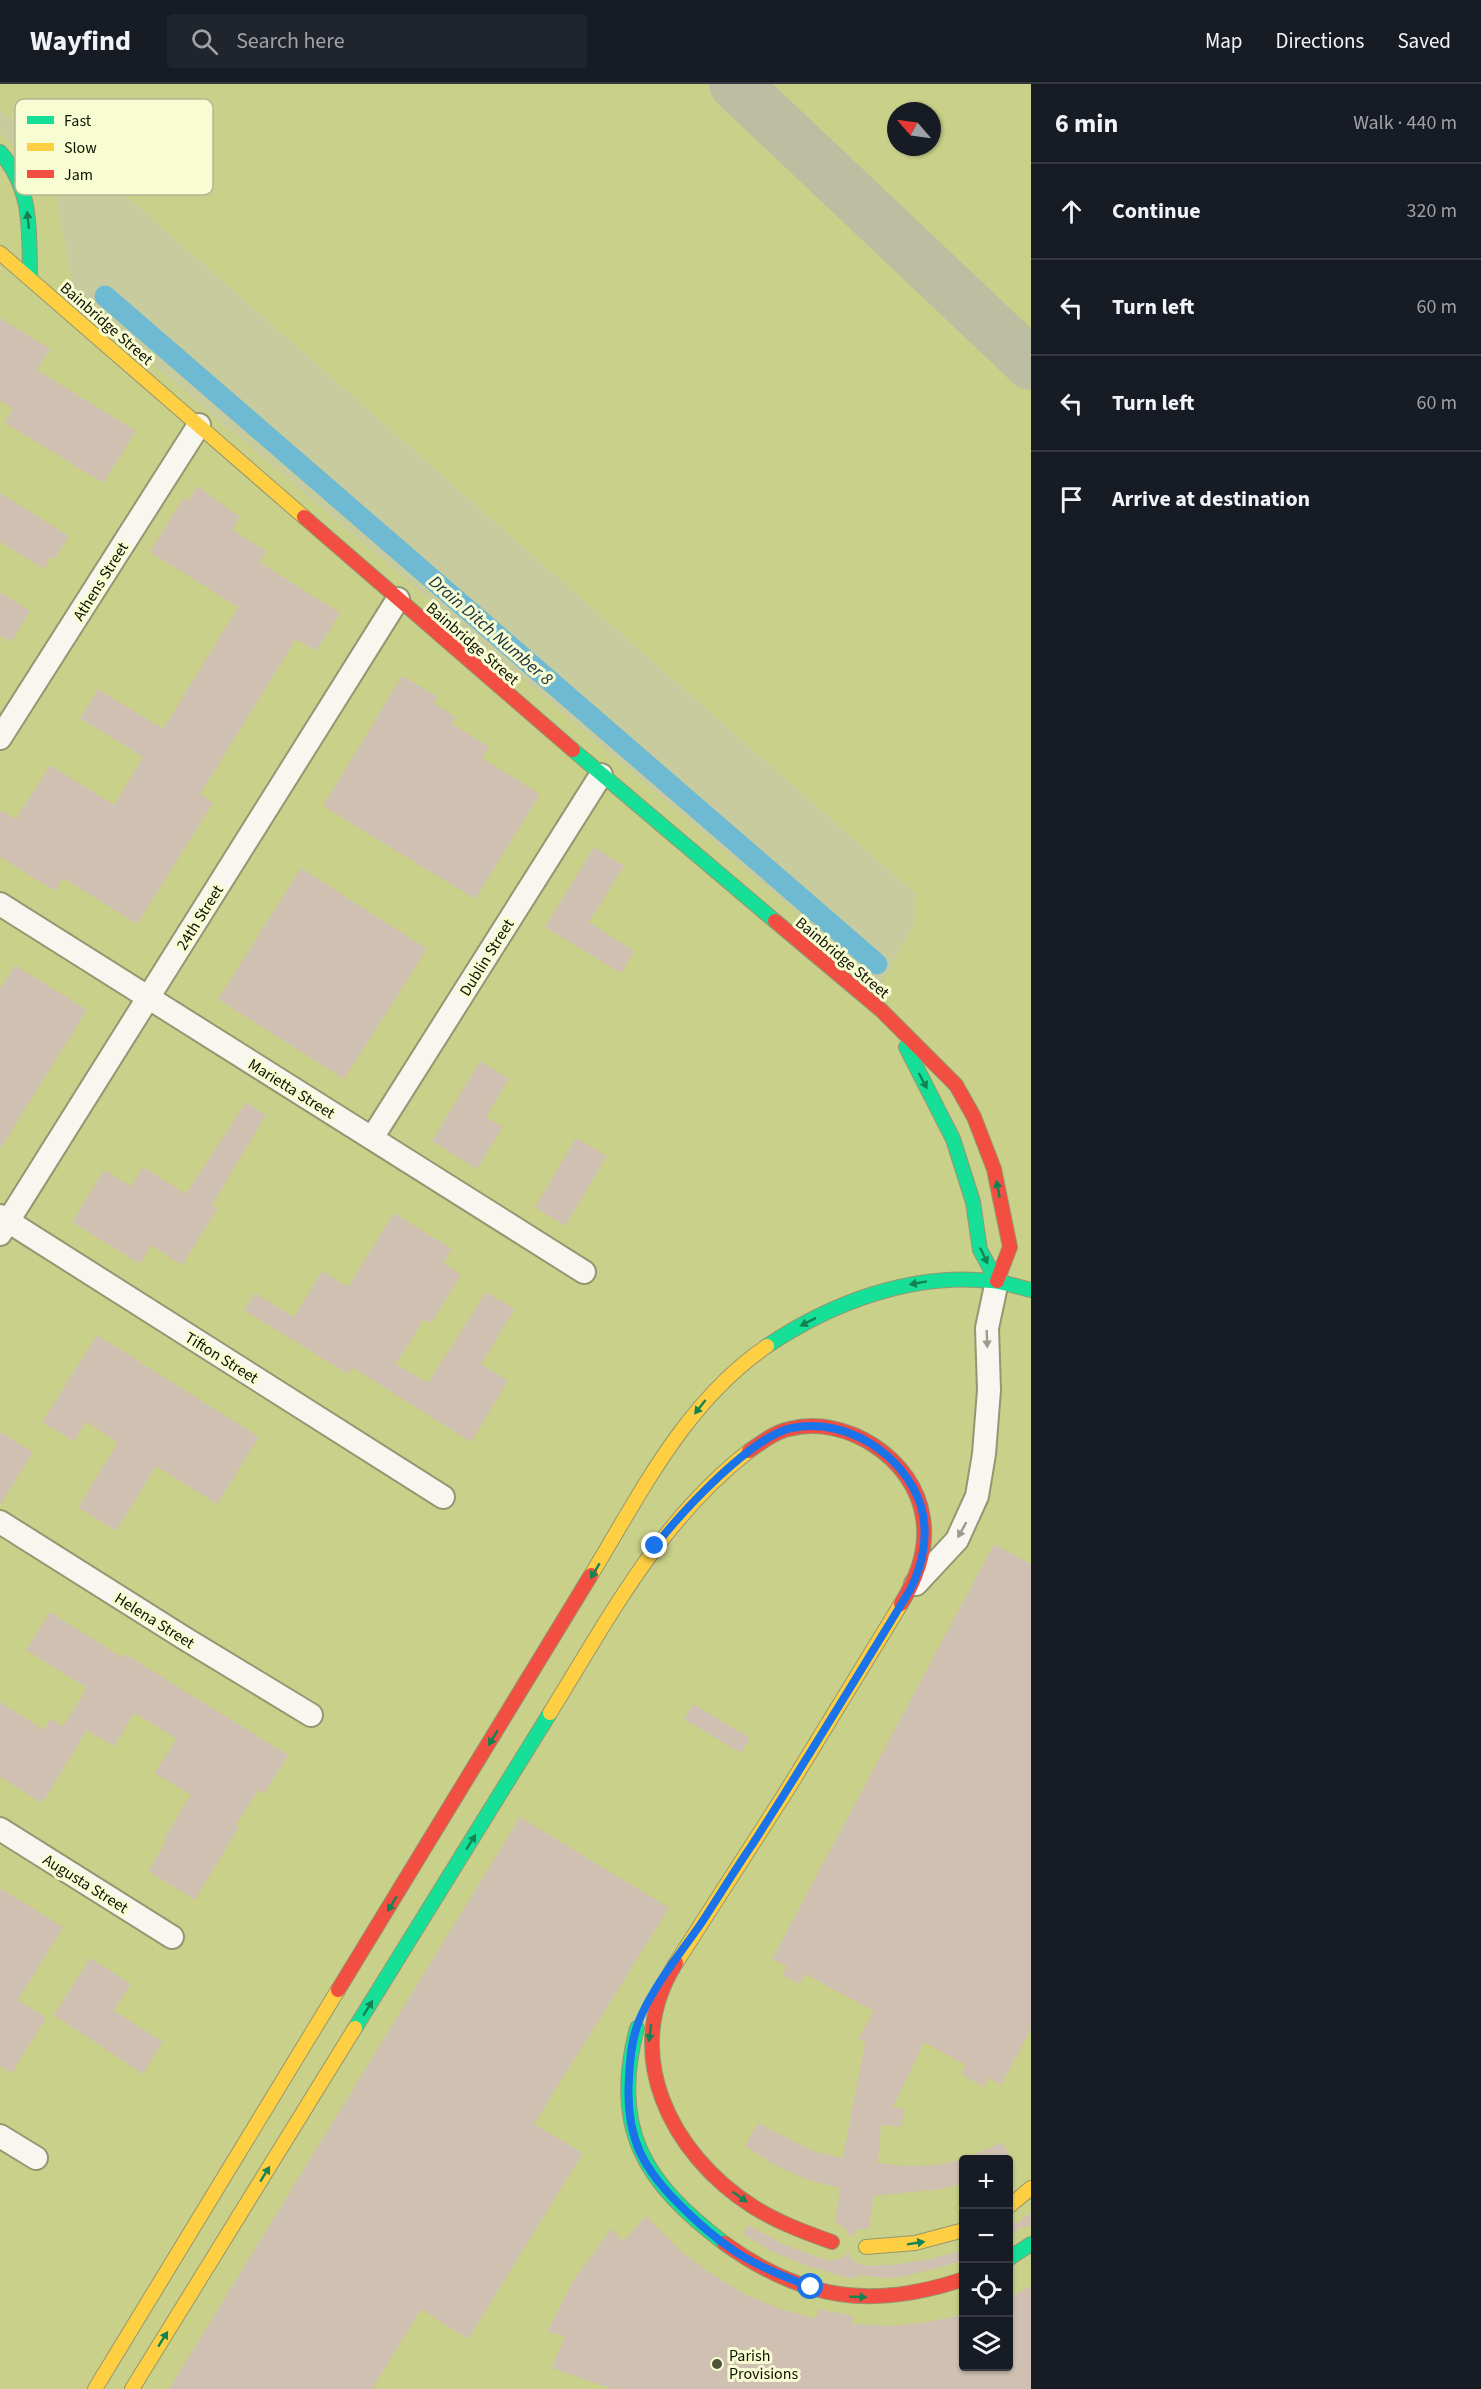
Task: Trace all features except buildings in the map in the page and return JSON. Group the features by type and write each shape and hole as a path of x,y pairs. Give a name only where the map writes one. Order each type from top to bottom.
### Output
{"main road":[{"path":"0,152 15,172"},
{"path":"25,195 30,278"},
{"name":"Bainbridge Street","path":"0,252 601,775 881,1010 931,1058 956,1085 974,1117 994,1169 1010,1247 997,1281"},
{"name":"Bainbridge Street","path":"898,1028 953,1139 973,1202 980,1250 997,1281"},
{"path":"95,2389 663,1457 705,1399 735,1371 777,1339 827,1313 861,1299 897,1287 940,1279 980,1278 1031,1290"},
{"path":"132,2389 631,1580 681,1515 749,1451 771,1436 790,1428 835,1428 860,1437 891,1459 915,1492 921,1508 924,1549 922,1563 910,1590 786,1792 666,1979 654,2010 649,2043 651,2068 675,2130 702,2165 725,2186 780,2222 816,2238 832,2242"},
{"path":"700,1924 659,1983 642,2014 630,2064 628,2104 639,2152 658,2183 720,2242 738,2255 775,2274 811,2287 850,2297 916,2294 959,2280"},
{"path":"1013,2203 1031,2188"},
{"path":"866,2247 895,2246 926,2241 959,2231"},
{"path":"1013,2256 1031,2244"}],"street":[{"name":"Athens Street","path":"0,738 199,425"},
{"name":"24th Street","path":"3,1224 398,599"},
{"name":"Dublin Street","path":"372,1138 601,775"},
{"name":"Marietta Street","path":"0,904 584,1272"},
{"name":"Tifton Street","path":"3,1224 443,1497"},
{"path":"910,1590 957,1540 977,1496 984,1454 989,1390 987,1328 997,1281"},
{"name":"Helena Street","path":"0,1522 184,1638 312,1715"},
{"name":"Augusta Street","path":"0,1829 172,1937"},
{"path":"0,2136 36,2158"}],"shaded area":[{"path":"0,84 1031,84 1031,2389 0,2389 0,133 15,147 15,195 56,195 75,298 881,984 916,921 916,894 126,195 213,195 213,99 15,99 15,124 0,110"}],"waterway":[{"name":"Drain Ditch Number 8","path":"105,296 877,964"}],"taxiway":[{"path":"735,84 1031,364"}],"traffic: fast":[{"path":"0,152 15,175"},
{"path":"24,195 29,227 30,278"},
{"path":"573,750 775,921"},
{"path":"906,1047 953,1139 973,1202 980,1250 997,1281"},
{"path":"767,1346 818,1316 845,1304 902,1286 961,1279 1006,1283 1031,1290"},
{"path":"355,2028 550,1713"},
{"path":"637,2028 630,2064 628,2096 632,2125 641,2151 655,2175 673,2198 696,2221 724,2243"},
{"path":"1013,2256 1031,2244"}],"traffic: slow":[{"path":"0,253 304,517"},
{"path":"591,1575 647,1481 688,1421 738,1369 767,1346"},
{"path":"550,1713 615,1607 662,1540 717,1478 749,1451"},
{"path":"676,1963 786,1792 901,1604"},
{"path":"95,2389 338,1990"},
{"path":"132,2389 355,2028"},
{"path":"1013,2203 1031,2188"},
{"path":"866,2247 915,2243 959,2231"}],"traffic: jam":[{"path":"304,517 573,750"},
{"path":"775,921 881,1010 956,1085 974,1117 994,1169 1010,1247 997,1281"},
{"path":"749,1451 779,1432 811,1426 833,1428 854,1435 874,1446 892,1460 907,1477 917,1497 924,1530 920,1563 901,1604"},
{"path":"338,1990 591,1575"},
{"path":"676,1963 660,1997 652,2032 654,2066 662,2099 677,2130 698,2159 723,2184 752,2206 781,2222 832,2242"},
{"path":"724,2243 782,2277 810,2288 839,2294 868,2296 899,2294 931,2289 959,2281"}],"place":[{"name":"Parish Provisions","path":"717,2364"}],"route":[{"path":"655,1546 681,1515 749,1451 771,1436 790,1428 820,1426 835,1428 860,1437 891,1459 915,1492 921,1508 924,1549 916,1579 786,1792 651,1996 634,2037 630,2064 628,2104 632,2127 639,2152 658,2183 706,2230 738,2255 759,2267 811,2287"}]}
